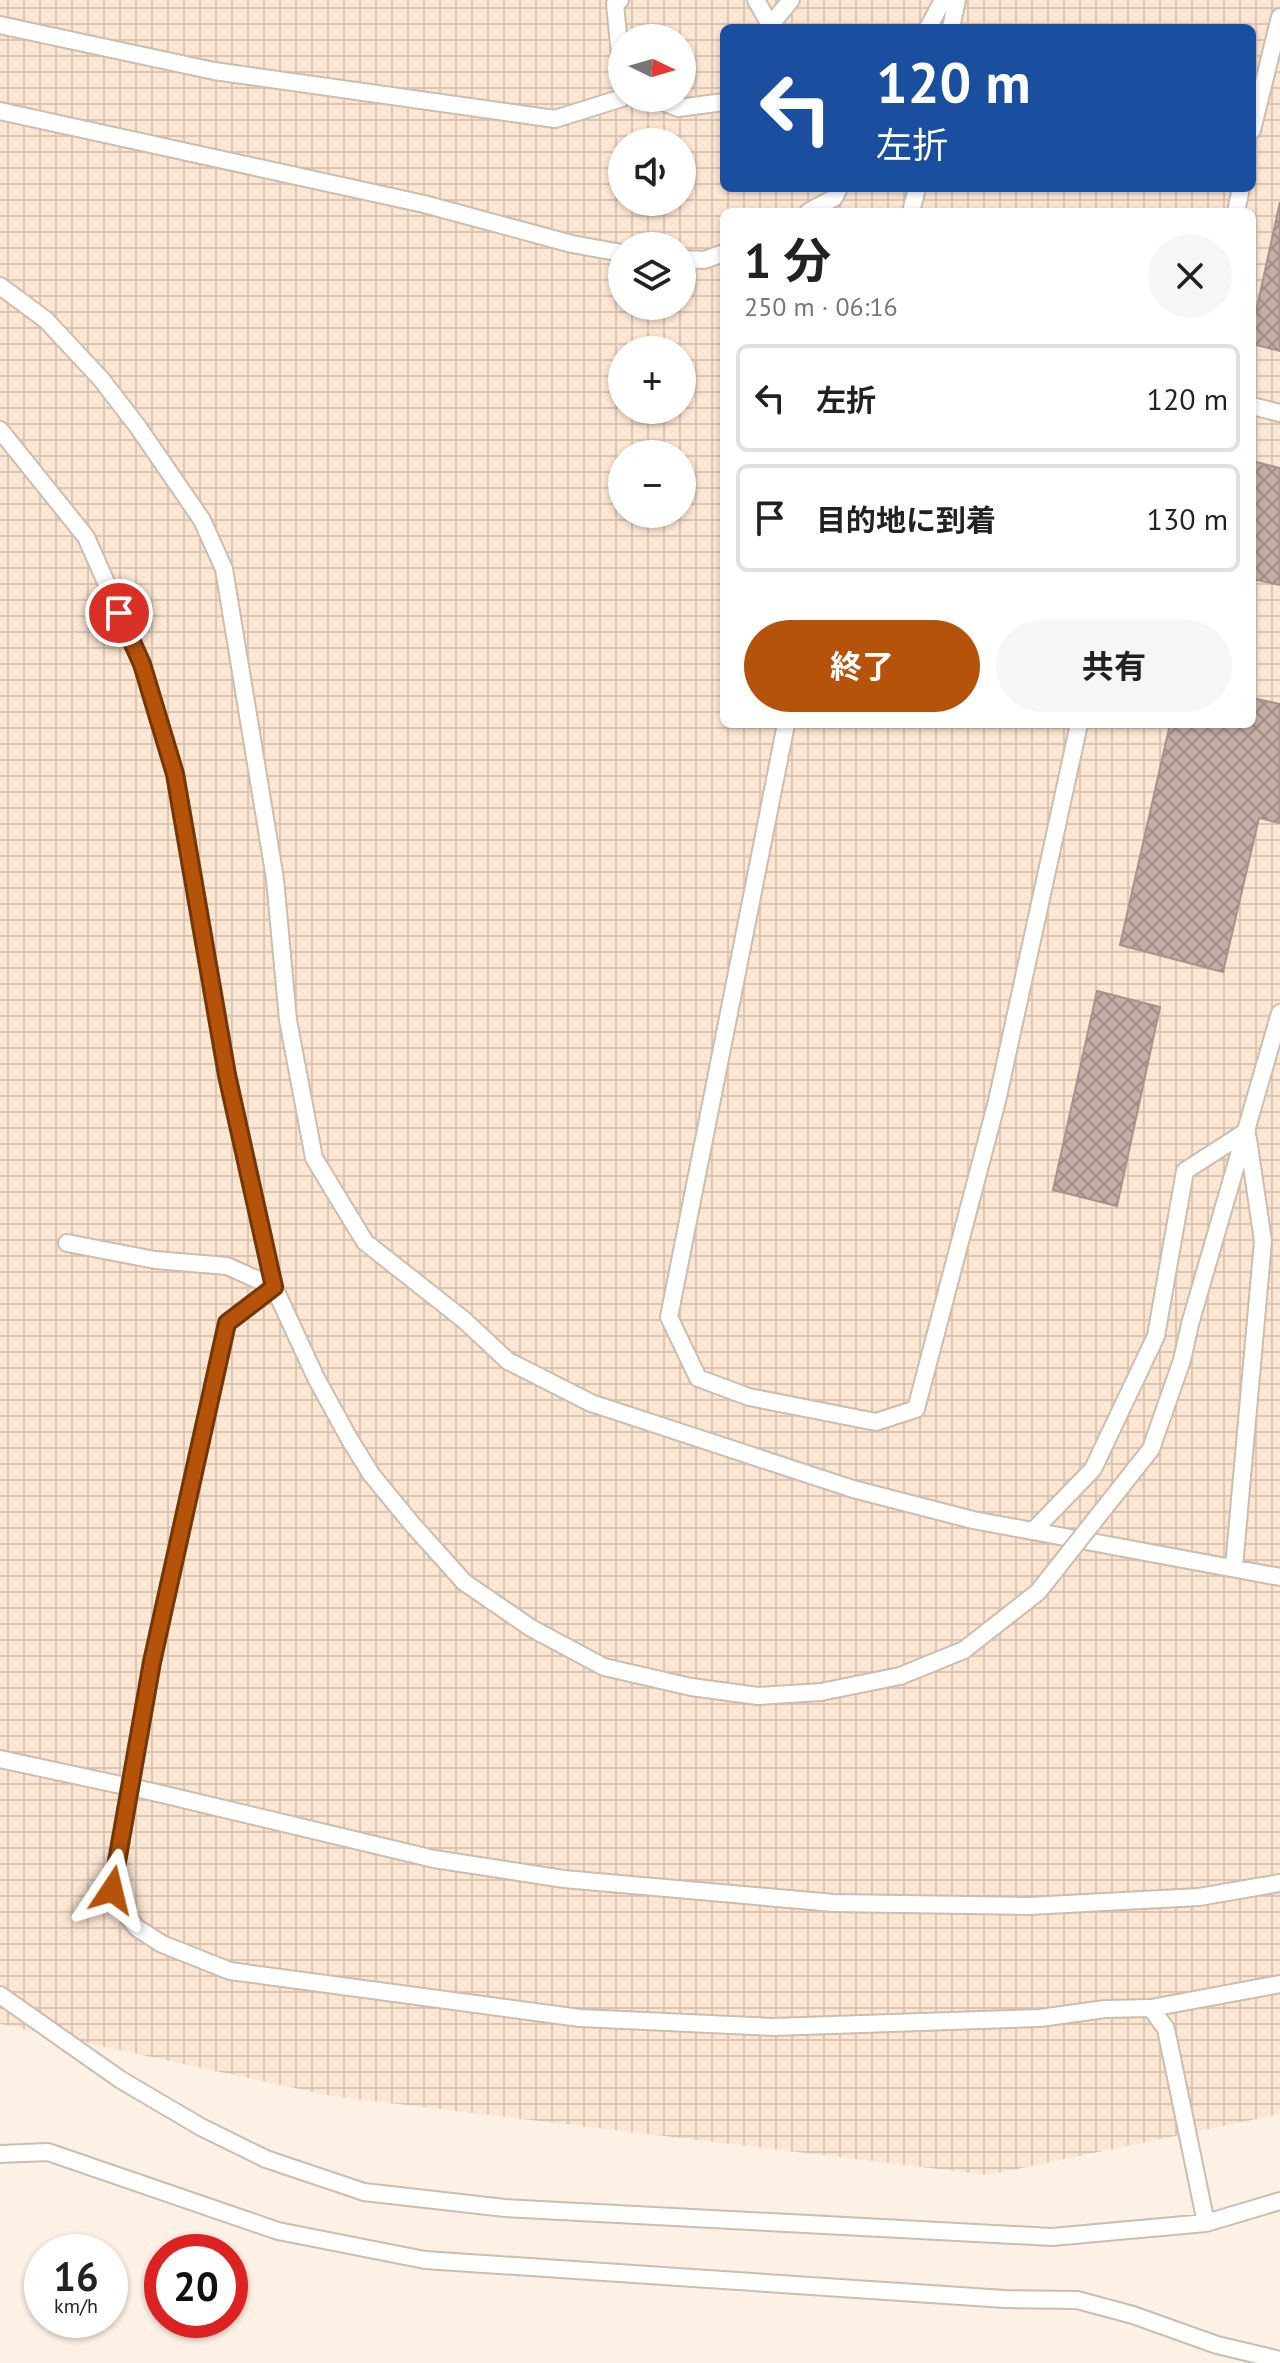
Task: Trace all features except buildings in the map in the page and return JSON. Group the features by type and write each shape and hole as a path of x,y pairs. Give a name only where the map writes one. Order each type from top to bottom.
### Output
{"lane":[{"path":"617,24 615,4 620,0"},
{"path":"756,0 768,24"},
{"path":"771,24 791,0"},
{"path":"930,24 943,0"},
{"path":"952,24 957,0"},
{"path":"1256,114 1280,21"},
{"path":"0,25 214,71 555,119 608,102"},
{"path":"696,106 720,103"},
{"path":"0,111 424,204 572,244 608,250"},
{"path":"815,208 834,198 837,192"},
{"path":"696,260 720,254"},
{"path":"0,286 46,320 101,379 202,520 224,569 275,879 288,1020 314,1158 365,1242 464,1320 508,1361 591,1403 853,1489 973,1520 1280,1577"},
{"path":"1256,407 1280,413"},
{"path":"0,430 86,537 142,664 175,774 227,1075 274,1287 316,1378 371,1474 464,1582 531,1628 604,1667 691,1687 758,1696 821,1692 900,1676 964,1650 1038,1592 1151,1449 1182,1360 1280,1013"},
{"path":"785,728 669,1317 698,1378 749,1397 876,1422 916,1409 997,1101 1078,728"},
{"path":"1033,1531 1093,1469 1156,1336 1185,1171 1247,1131"},
{"path":"1234,1567 1263,1241 1247,1131"},
{"path":"67,1243 155,1260 227,1266 274,1287"},
{"path":"274,1287 227,1323 152,1662 112,1890 137,1928 162,1944 230,1971 580,2018 773,2027 1040,2018 1105,2009 1151,2008 1280,1984"},
{"path":"0,1759 434,1859 564,1879 834,1903 1029,1906 1199,1897 1280,1883"},
{"path":"0,1995 121,2080 201,2127 266,2159 364,2192 505,2208 1052,2237 1206,2223 1280,2201"},
{"path":"1151,2008 1166,2029 1206,2223"},
{"path":"0,2154 48,2152 278,2231 425,2260 1005,2299 1077,2300 1133,2315 1217,2345 1280,2360"}],"shaded area":[{"path":"0,0 1280,0 1280,2114 988,2175 331,2096 0,2024"}],"route":[{"path":"112,1890 152,1662 227,1323 274,1287 227,1075 175,774 142,664 119,613"}]}
